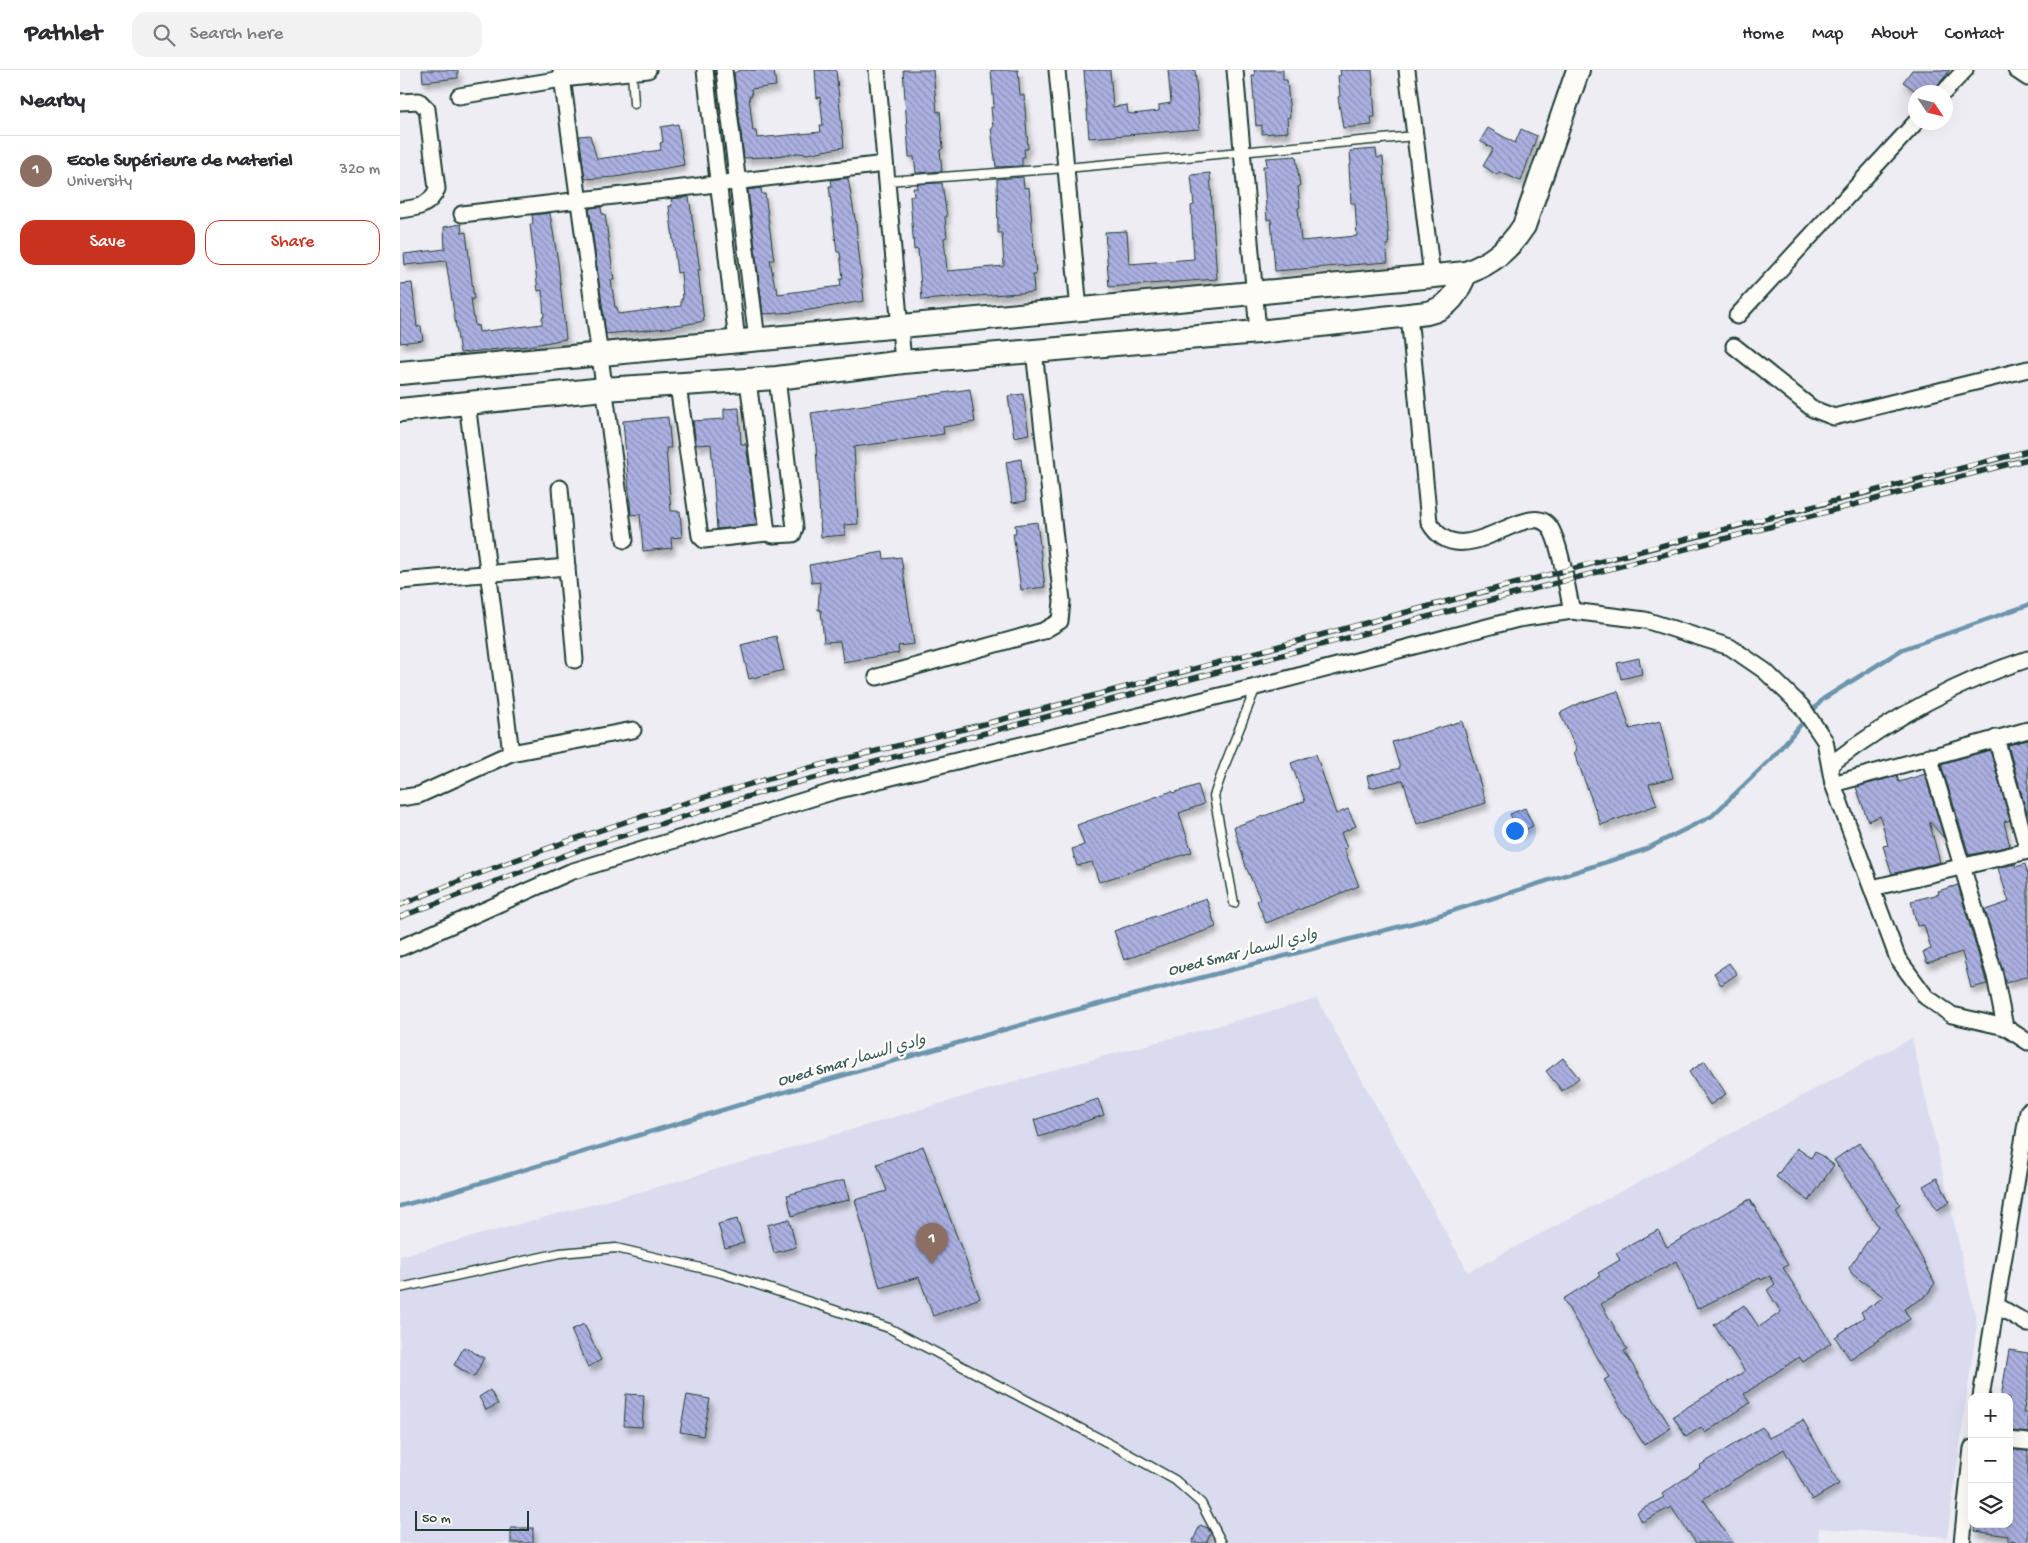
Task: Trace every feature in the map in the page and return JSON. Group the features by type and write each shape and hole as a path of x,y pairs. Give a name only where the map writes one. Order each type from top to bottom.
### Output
{"street":[{"path":"459,96 561,75 648,70"},
{"path":"705,70 718,184 747,341"},
{"path":"724,70 738,181 747,341"},
{"path":"877,70 903,362"},
{"path":"1057,70 1079,310"},
{"path":"1236,70 1258,332"},
{"path":"1406,70 1432,276"},
{"path":"400,373 1466,273 1484,266 1500,255 1514,242 1524,226 1578,70"},
{"path":"1951,85 1965,70"},
{"path":"2016,70 2028,78"},
{"path":"561,75 624,540"},
{"path":"400,102 419,101 427,108 437,188 434,195 425,205 400,210"},
{"path":"1737,316 1909,130"},
{"path":"462,214 885,164"},
{"path":"400,410 604,389 678,386 777,378 903,362 1258,332 1409,315 1436,311 1444,307 1456,294 1466,273"},
{"path":"1409,315 1429,522 1440,537 1457,544 1469,543 1533,519 1546,523 1551,529 1557,548 1572,611"},
{"path":"1734,346 1813,409 1834,417 2028,369"},
{"path":"877,677 1043,631 1060,621 1061,592 1034,351"},
{"path":"678,386 700,536 704,540 767,532 773,535 793,534 795,528 777,378"},
{"path":"748,380 767,532"},
{"path":"466,403 511,753"},
{"path":"560,488 575,660"},
{"path":"400,581 566,567"},
{"path":"400,948 448,928 535,886 570,872 835,791 1256,688 1518,619 1572,611 1646,620 1730,648 1765,671 1802,706 1825,741 1831,764 1833,784 1898,959 1926,997 1952,1015 2005,1028 2028,1042"},
{"path":"1831,764 1859,743 1953,689 2028,659"},
{"path":"400,798 419,795 511,753 633,730"},
{"path":"1833,784 2028,730"},
{"path":"1872,888 2028,851 1996,738"},
{"path":"1929,756 1995,976 2005,1028"},
{"path":"1981,1393 2028,1111"},
{"path":"1996,1305 2028,1324"},
{"path":"2013,1440 2028,1442"},
{"path":"1962,1543 1968,1483"}],"lane":[{"path":"632,72 634,104"},
{"path":"887,181 1066,168 1242,150 1414,136"},
{"path":"1234,902 1214,796 1256,688"},
{"path":"400,1288 560,1253 616,1248 731,1276 889,1328 1114,1446 1175,1480 1201,1503 1222,1543"}],"shaded area":[{"path":"1317,999 1468,1272 1912,1038 1977,1323 1947,1537 1819,1528 1818,1543 400,1543 400,1256 650,1189 1068,1066"}],"building":[{"path":"422,70 458,70 458,78 423,82"},
{"path":"740,70 774,70 776,86 751,89 752,96 749,96 753,131 756,131 757,138 821,132 820,125 823,125 820,97 817,98 815,70 836,70 844,147 807,154 798,153 744,158 734,73"},
{"path":"903,70 933,70 937,112 940,111 943,148 940,150 942,171 916,173 914,157 909,157"},
{"path":"991,70 1018,70 1020,95 1024,95 1028,149 1024,149 1025,157 1022,157 1022,166 996,167 991,128 993,128 991,107 994,107"},
{"path":"1084,70 1110,70 1113,107 1127,105 1128,113 1132,114 1159,111 1159,105 1171,103 1168,70 1195,70 1200,129 1089,138"},
{"path":"1254,70 1283,70 1283,80 1287,80 1290,117 1287,118 1288,132 1262,134 1262,125 1256,126 1252,75 1255,75"},
{"path":"1340,70 1372,70 1375,117 1371,117 1372,125 1343,128 1338,97 1340,96 1338,76 1341,75"},
{"path":"1912,70 1950,70 1938,85 1908,86 1903,82"},
{"path":"678,124 684,165 616,177 585,179 579,136 590,135 597,159 661,150 660,143 663,142 661,127"},
{"path":"1488,128 1515,143 1521,129 1537,136 1521,181 1499,172 1497,175 1483,166 1493,149 1480,141"},
{"path":"1376,149 1377,158 1383,157 1389,245 1386,245 1388,262 1275,271 1271,219 1267,220 1263,166 1267,166 1266,158 1296,156 1300,186 1298,187 1300,207 1298,208 1301,241 1357,236 1355,203 1351,203 1350,151"},
{"path":"1210,173 1217,279 1109,287 1105,232 1127,231 1129,264 1194,259 1191,206 1194,205 1191,175"},
{"path":"1023,177 1024,188 1029,187 1036,275 1033,275 1034,292 922,300 918,249 914,250 910,196 914,196 913,188 918,188 917,184 942,183 947,217 945,217 947,237 944,238 947,271 1004,266 1002,233 998,233 997,179"},
{"path":"848,178 856,224 864,301 797,312 763,314 748,190 761,188 762,194 765,194 774,260 770,260 778,294 841,286 840,279 843,279 840,252 837,252 829,186 832,186 831,180"},
{"path":"689,197 700,270 698,270 704,321 667,328 606,334 589,208 601,207 602,214 605,214 614,280 611,280 615,307 617,307 618,314 681,306 681,299 683,299 681,272 677,273 669,206 672,206 671,199"},
{"path":"550,213 558,262 566,339 528,346 460,353 446,261 405,265 404,254 445,249 444,227 461,224 462,233 466,232 474,299 471,299 475,326 478,325 479,332 542,324 542,317 544,317 542,290 538,291 530,224 533,224 532,215"},
{"path":"412,283 417,327 421,326 423,340 400,343 400,284"},
{"path":"970,389 975,422 943,427 944,434 854,447 858,524 844,525 845,535 821,537 816,447 811,413"},
{"path":"1023,394 1029,434 1014,437 1008,396"},
{"path":"739,408 741,444 746,444 757,525 717,529 711,444 696,445 693,421 724,419 724,409"},
{"path":"668,417 671,448 666,448 671,511 680,511 682,537 671,538 672,548 643,551 640,514 631,515 623,421"},
{"path":"1021,459 1026,501 1012,503 1006,462"},
{"path":"1037,522 1045,587 1021,590 1013,533 1016,533 1015,525"},
{"path":"883,552 884,559 901,557 914,644 898,646 899,653 843,662 840,641 824,642 821,610 818,610 820,582 812,583 809,565"},
{"path":"776,636 784,670 749,679 741,645"},
{"path":"1639,658 1642,674 1621,679 1617,663"},
{"path":"1618,691 1630,729 1660,721 1673,778 1649,784 1657,805 1601,825 1574,752 1577,750 1560,713 1580,703"},
{"path":"1462,721 1486,803 1417,824 1403,780 1370,788 1367,776 1400,768 1392,742"},
{"path":"2028,740 2028,814 2027,814 2008,745"},
{"path":"1990,750 2010,820 2004,822 2010,846 1969,855 1941,764"},
{"path":"1316,754 1336,814 1348,809 1356,826 1341,833 1347,848 1344,849 1359,886 1266,923 1257,901 1260,899 1246,867 1234,827 1305,801 1291,763"},
{"path":"1925,774 1944,838 1929,821 1940,862 1892,874 1883,846 1888,845 1880,816 1868,821 1856,787 1897,776 1899,782"},
{"path":"1198,785 1204,804 1179,813 1192,852 1099,882 1092,862 1077,866 1072,849 1084,845 1077,825 1172,791 1173,793"},
{"path":"1525,808 1533,826 1518,833 1510,814"},
{"path":"2015,864 2016,867 2025,864 2028,874 2028,976 2006,983 1985,910 2009,902 1998,868"},
{"path":"1958,885 1987,984 1971,988 1962,952 1927,963 1923,952 1931,949 1924,925 1917,926 1911,901 1939,894 1938,891"},
{"path":"1206,898 1216,927 1124,960 1114,931"},
{"path":"1729,963 1737,974 1721,985 1714,973"},
{"path":"1563,1058 1579,1078 1562,1091 1546,1071"},
{"path":"1705,1061 1726,1094 1710,1105 1689,1072"},
{"path":"1098,1099 1104,1115 1039,1137 1034,1120"},
{"path":"1859,1143 1900,1204 1895,1208 1935,1283 1926,1296 1904,1309 1910,1319 1850,1359 1835,1337 1864,1317 1861,1312 1884,1297 1852,1274 1849,1268 1878,1226 1834,1160"},
{"path":"923,1146 980,1298 933,1316 919,1277 880,1288 855,1200 887,1191 877,1164"},
{"path":"1797,1148 1811,1158 1815,1151 1834,1165 1809,1201 1776,1177"},
{"path":"1937,1178 1950,1202 1937,1210 1923,1186"},
{"path":"845,1180 849,1200 820,1206 792,1216 787,1195"},
{"path":"1750,1199 1788,1265 1783,1268 1831,1343 1803,1362 1799,1357 1744,1394 1750,1403 1705,1433 1701,1427 1686,1437 1673,1416 1745,1371 1714,1325 1744,1305 1759,1327 1781,1312 1767,1290 1775,1284 1770,1276 1761,1280 1760,1278 1697,1309 1676,1261 1601,1304 1627,1349 1624,1351 1671,1428 1644,1445 1604,1380 1609,1377 1563,1299 1600,1276 1598,1273 1620,1260 1616,1253 1658,1230 1667,1247"},
{"path":"737,1219 744,1243 725,1248 718,1224"},
{"path":"789,1219 796,1247 774,1253 767,1225"},
{"path":"584,1324 601,1360 588,1367 571,1330"},
{"path":"464,1347 484,1358 474,1377 454,1365"},
{"path":"2009,1350 2028,1353 2028,1388 2023,1413 2028,1413 2028,1433 2013,1431 2013,1393 2002,1393"},
{"path":"490,1390 498,1404 486,1410 479,1397"},
{"path":"626,1394 644,1395 642,1427 624,1426"},
{"path":"687,1395 710,1399 703,1436 680,1432"},
{"path":"1803,1420 1839,1484 1812,1500 1784,1449 1703,1499 1733,1543 1696,1543 1671,1507 1642,1522 1637,1512 1664,1497 1662,1494 1700,1468 1699,1466 1762,1427 1769,1438"},
{"path":"2013,1449 2028,1451 2028,1543 2008,1541 2008,1536 1975,1531 1975,1528 2013,1528"},
{"path":"1200,1525 1208,1528 1211,1533 1206,1543 1192,1543"},
{"path":"511,1528 533,1528 533,1543 511,1543"}],"waterway":[{"name":"Oued Smar وادي السمار","path":"400,1206 739,1105 1060,1014 1421,921 1644,850 1712,816 1771,759 1823,699 1903,649 2028,605"}],"railway":[{"path":"400,905 545,849 695,800 745,786 2028,451"},
{"path":"400,917 590,846 772,789 2028,459"}],"place":[{"name":"Ecole Supérieure de Materiel","path":"932,1264"}]}
